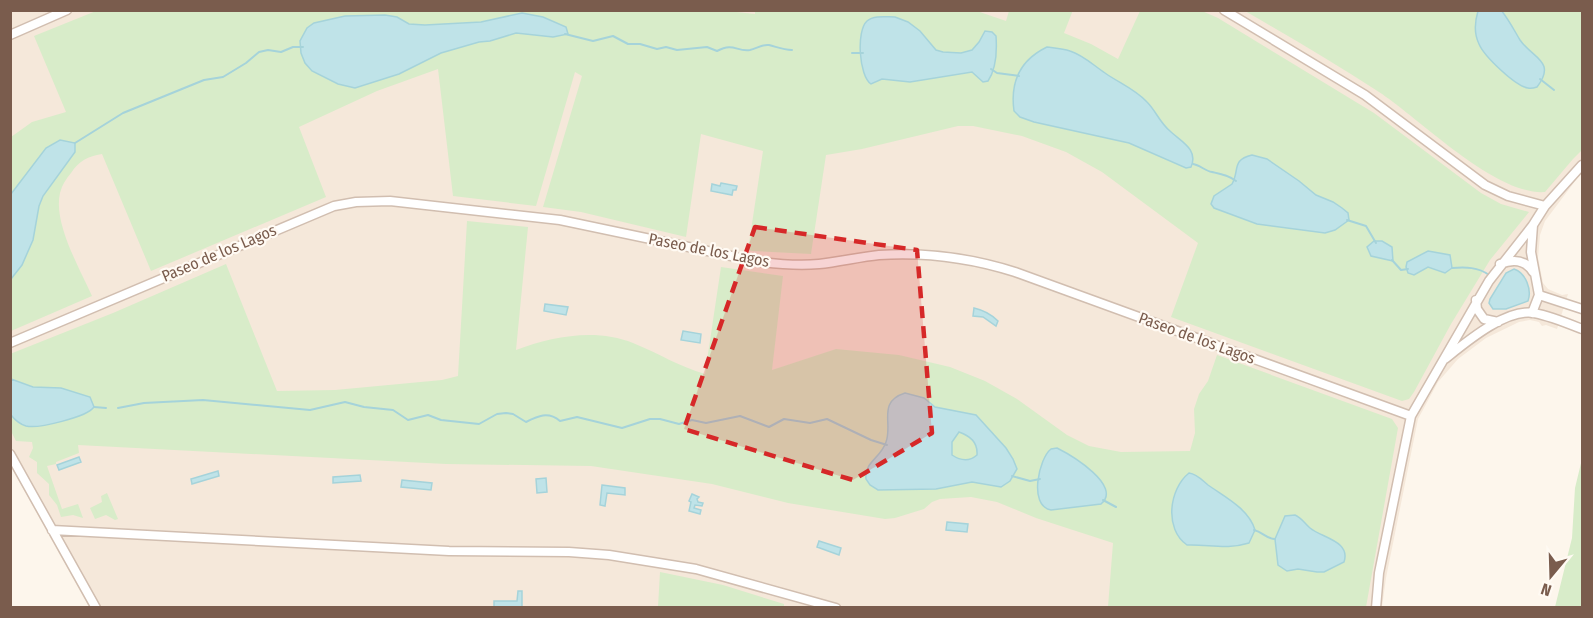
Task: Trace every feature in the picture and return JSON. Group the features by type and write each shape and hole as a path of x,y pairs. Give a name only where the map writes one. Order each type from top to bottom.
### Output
{"street":[{"path":"10,36 67,10"},
{"path":"1224,10 1365,95 1485,185 1508,196 1545,206"},
{"path":"1376,608 1379,573 1411,416 1476,300 1500,264 1533,225 1545,206 1582,165"},
{"name":"Paseo de los Lagos","path":"10,343 334,206 356,202 390,201 560,220 755,261 781,264 819,264 878,255 905,254 967,260 1015,272 1411,416"},
{"path":"1532,312 1539,295 1531,252 1533,225"},
{"path":"1500,264 1508,261 1522,262 1531,268 1534,275"},
{"path":"1539,295 1582,309"},
{"path":"1476,300 1477,309 1484,319 1493,323 1499,322"},
{"path":"1442,362 1472,338 1513,316 1532,312 1582,328"},
{"path":"10,454 96,608"},
{"path":"52,530 449,551 569,552 609,555 696,569 836,608"}],"highlighted area":[{"path":"755,227 917,250 932,433 853,480 684,429"}],"shaded area":[{"path":"10,11 1582,11 1582,172 1545,221 1540,235 1538,258 1543,283 1548,289 1562,295 1568,294 1557,329 1542,326 1539,322 1530,320 1519,322 1486,338 1458,359 1438,382 1418,419 1382,607 89,607 11,467"}],"green space":[{"path":"718,10 755,14 755,10 974,10 1006,21 1009,11 1073,10 1064,33 1091,44 1118,59 1140,11 1202,11 1218,18 1374,113 1481,193 1501,204 1529,212 1490,260 1451,324 1414,392 1409,399 1402,401 1171,317 1198,243 1102,172 1066,152 1022,136 973,126 958,126 862,149 826,155 811,254 752,251 748,250 763,151 701,134 686,237 581,212 543,207 582,76 575,72 536,206 453,196 438,69 377,91 299,127 326,197 151,271 102,154 84,160 77,165 64,182 59,205 60,218 69,246 92,296 11,331 11,137 32,122 66,112 34,36 96,11"},
{"path":"1245,11 1582,11 1582,150 1545,192 1525,190 1504,182 1459,154 1379,92"},
{"path":"467,221 528,227 516,350 559,338 605,336 633,343 705,374 721,267 783,276 772,370 836,349 899,355 950,367 985,381 1017,399 1067,435 1089,446 1121,452 1190,451 1195,433 1194,409 1199,394 1208,381 1217,355 1392,419 1398,428 1366,607 1108,607 1113,543 1036,518 997,502 971,497 940,499 924,509 885,519 788,503 712,484 591,466 446,464 78,445 79,453 47,466 62,509 78,504 83,518 73,515 61,517 57,505 49,495 49,484 37,473 37,462 29,457 33,448 32,442 16,441 11,431 10,354 226,264 277,391 335,390 442,380 458,376"},
{"path":"1582,459 1582,607 1555,607 1572,538 1575,488"},
{"path":"107,493 118,519 115,520 106,515 95,519 90,508 102,502 101,496"},
{"path":"660,572 723,585 784,604 784,607 658,607"}],"water":[{"path":"1501,10 1520,40 1544,65 1543,78 1537,87 1529,88 1516,82 1493,63 1479,44 1476,36 1478,11"},
{"path":"522,13 543,17 566,27 568,34 553,37 516,33 479,42 441,53 399,74 355,88 338,84 312,71 305,63 301,53 300,41 307,28 314,23 345,16 385,15 397,17 409,24 425,25 481,22"},
{"path":"895,17 908,22 920,31 936,50 943,52 961,53 972,50 985,31 992,32 996,36 996,53 993,71 988,81 983,82 972,72 910,82 882,79 871,84 864,72 860,53 861,34 867,21 873,18"},
{"path":"1047,47 1064,49 1079,55 1142,97 1167,128 1191,150 1193,161 1191,167 1186,168 1129,143 1020,117 1014,111 1013,100 1019,73 1030,58"},
{"path":"60,140 75,143 75,152 43,196 33,240 22,265 11,279 11,194 46,148"},
{"path":"1252,155 1267,159 1316,195 1342,208 1348,213 1349,220 1335,230 1325,233 1257,224 1214,208 1211,204 1214,196 1232,184 1241,160"},
{"path":"721,183 737,186 736,190 733,190 732,195 711,191 712,184 720,186"},
{"path":"1374,241 1382,241 1392,247 1393,261 1371,256 1367,247"},
{"path":"1428,251 1450,255 1452,268 1445,273 1428,267 1414,275 1408,273 1407,262"},
{"path":"1514,269 1522,274 1527,282 1528,301 1506,309 1493,309 1489,303 1490,299 1506,273"},
{"path":"545,304 568,307 566,315 544,311"},
{"path":"974,308 998,321 996,326 983,317 973,316"},
{"path":"683,331 701,334 700,343 681,340"},
{"path":"11,379 33,387 61,388 90,397 94,407 82,415 62,421 41,426 26,426 17,422 11,415"},
{"path":"905,393 924,398 935,407 976,415 1013,459 1017,469 1010,481 1001,487 972,482 936,489 878,490 870,485 866,479 866,473 886,442 889,407 896,397","holes":["959,432 970,438 976,446 977,455 968,460 952,455 952,442"]},
{"path":"1057,448 1083,464 1100,480 1106,497 1101,504 1051,510 1044,507 1038,491 1040,471 1047,454 1051,449"},
{"path":"79,457 81,462 59,470 57,465"},
{"path":"218,471 219,476 192,484 191,479"},
{"path":"1189,473 1197,476 1229,499 1248,516 1255,530 1249,543 1225,546 1187,545 1180,538 1172,519 1172,509 1177,489"},
{"path":"360,475 361,481 333,483 333,477"},
{"path":"546,478 547,492 537,493 536,479"},
{"path":"402,480 432,483 431,490 401,487"},
{"path":"602,485 625,488 625,495 607,493 605,506 600,505"},
{"path":"692,494 699,497 698,502 703,503 702,506 695,505 694,508 701,510 700,514 689,511"},
{"path":"1295,515 1310,528 1339,545 1345,555 1344,562 1324,572 1298,569 1287,571 1278,565 1275,539 1285,516"},
{"path":"947,522 968,524 967,532 946,530"},
{"path":"819,541 841,548 839,555 817,547"},
{"path":"518,591 522,591 522,607 494,607 494,601 517,601"}],"waterway":[{"path":"565,34 593,41 613,36 628,44 640,44 657,49 707,47 717,51 727,47 745,50 769,45 792,50"},
{"path":"75,143 123,113 204,80 223,77 259,52 268,50 281,52 293,47 303,47"},
{"path":"852,53 863,53"},
{"path":"991,69 997,73 1019,76"},
{"path":"1540,79 1554,90"},
{"path":"1193,164 1236,181"},
{"path":"1347,220 1366,226 1376,243"},
{"path":"1392,260 1401,270 1408,269"},
{"path":"1452,268 1472,268 1489,275"},
{"path":"118,408 144,403 203,400 310,410 345,402 364,407 393,410 408,420 428,415 441,420 479,424 497,414 506,413 513,414 526,422 547,415 560,421 577,417 622,428 650,419 679,424 692,420 706,423 740,416 769,427 784,419 810,423 827,419 887,445"},
{"path":"94,407 106,408"},
{"path":"1012,476 1030,481 1040,479"},
{"path":"1103,500 1116,507"},
{"path":"1254,530 1275,539"}]}
